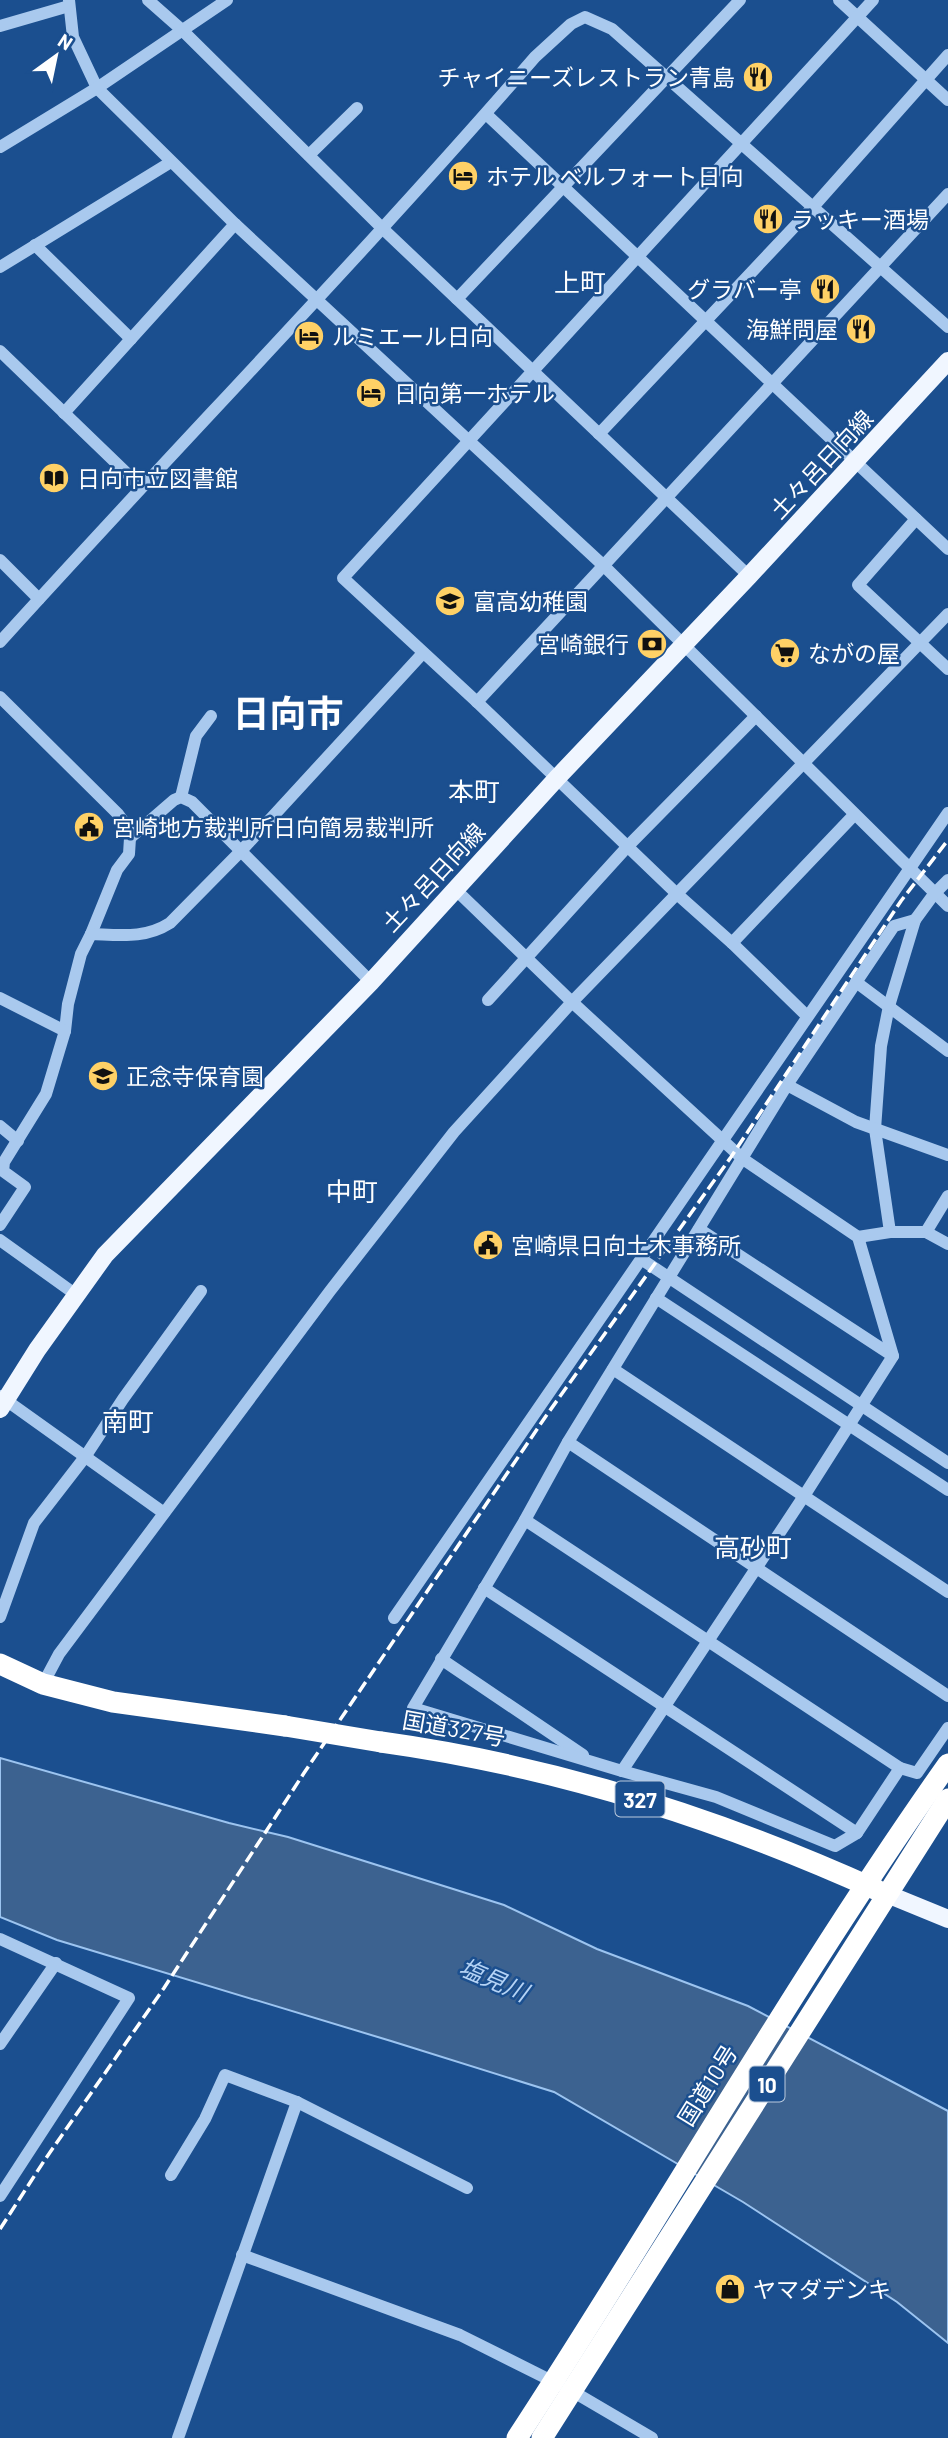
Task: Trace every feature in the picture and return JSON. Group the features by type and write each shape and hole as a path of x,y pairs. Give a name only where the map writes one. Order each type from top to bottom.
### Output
{"highway":[{"name":"国道327号","path":"0,1664 43,1684 113,1702 452,1752 557,1775 692,1814 887,1894"},
{"name":"国道10号","path":"542,2438 563,2386 664,2205 828,1938 948,1764"},
{"name":"国道10号","path":"517,2438 563,2386 684,2216 948,1799"}],"main road":[{"name":"土々呂日向線","path":"2,1402 75,1294 105,1255 371,982 557,778 948,361"},
{"path":"887,1894 948,1919"}],"street":[{"path":"148,0 749,576"},
{"path":"0,147 97,88 227,0"},
{"path":"457,299 740,0"},
{"path":"839,0 948,100"},
{"path":"807,1016 343,578 873,0"},
{"path":"0,26 69,3 73,37 97,88 235,224 605,567 948,906"},
{"path":"0,642 316,300 535,57 571,24 585,18 612,29 668,76 948,327"},
{"path":"599,434 813,206 948,55"},
{"path":"309,155 357,108"},
{"path":"486,114 948,549"},
{"path":"0,267 171,162"},
{"path":"477,702 948,194"},
{"path":"64,413 235,224"},
{"path":"35,245 131,338"},
{"path":"0,351 141,487"},
{"path":"916,519 858,585 948,669"},
{"path":"0,560 39,599"},
{"path":"43,1684 59,1654 164,1513 330,1291 446,1143 572,1002 948,614"},
{"path":"91,934 129,936 158,930 170,923 241,851 423,653"},
{"path":"0,697 118,814 127,825 130,838 129,854 117,870 78,964 68,1004 65,1031 46,1094 4,1162 3,1171 25,1187 0,1225"},
{"path":"181,797 195,736 211,716"},
{"path":"488,1000 628,846 756,716"},
{"path":"130,838 174,800 181,797 192,802 371,982"},
{"path":"394,1618 948,813"},
{"path":"732,943 854,815"},
{"path":"890,1232 875,1129 881,1046 889,1006 915,920 948,880"},
{"path":"456,890 526,959 722,1140 743,1158 858,1237 893,1356 622,1771"},
{"path":"900,1768 857,1833 835,1846 716,1797 413,1707 525,1520 568,1441 787,1085 894,926 915,920"},
{"path":"856,982 948,1051"},
{"path":"0,999 65,1031"},
{"path":"787,1085 856,1122 948,1156"},
{"path":"0,1126 18,1141"},
{"path":"926,1232 948,1196"},
{"path":"699,1229 893,1356"},
{"path":"858,1237 890,1232 926,1232 948,1244"},
{"path":"0,1240 75,1294"},
{"path":"641,1259 948,1463"},
{"path":"0,1617 34,1523 85,1457 123,1399 201,1292"},
{"path":"656,1298 948,1490"},
{"path":"612,1369 948,1592"},
{"path":"2,1402 164,1513"},
{"path":"568,1441 948,1696"},
{"path":"525,1520 900,1768 918,1773 948,1728"},
{"path":"484,1588 857,1833"},
{"path":"441,1659 595,1763"},
{"path":"0,1939 130,1998 0,2196"},
{"path":"0,2044 56,1963"},
{"path":"171,2175 205,2119 225,2075 296,2102 467,2188"},
{"path":"178,2438 296,2102"},
{"path":"242,2255 460,2335 563,2386 652,2438"}],"water":[{"name":"塩見川","path":"0,1758 229,1823 288,1837 504,1905 597,1949 748,2006 948,2111 948,2343 897,2302 743,2202 554,2092 57,1940 0,1917"}],"railway":[{"path":"0,2229 546,1416 731,1157 901,901 948,840"}],"place":[{"name":"チャイニーズレストラン青島","path":"758,77"},
{"name":"ホテル ベルフォート日向","path":"463,176"},
{"name":"ラッキー酒場","path":"768,219"},
{"name":"グラバー亭","path":"825,289"},
{"name":"海鮮問屋","path":"861,329"},
{"name":"ルミエール日向","path":"309,336"},
{"name":"日向第一ホテル","path":"371,393"},
{"name":"日向市立図書館","path":"54,478"},
{"name":"富高幼稚園","path":"450,601"},
{"name":"宮崎銀行","path":"652,644"},
{"name":"ながの屋","path":"785,653"},
{"name":"宮崎地方裁判所日向簡易裁判所","path":"89,827"},
{"name":"正念寺保育園","path":"103,1076"},
{"name":"宮崎県日向土木事務所","path":"488,1245"},
{"name":"ヤマダデンキ","path":"730,2289"}],"district":[{"name":"上町","path":"580,281"},
{"name":"日向市","path":"288,712"},
{"name":"本町","path":"474,790"},
{"name":"中町","path":"352,1190"},
{"name":"南町","path":"128,1420"},
{"name":"高砂町","path":"753,1546"}]}
